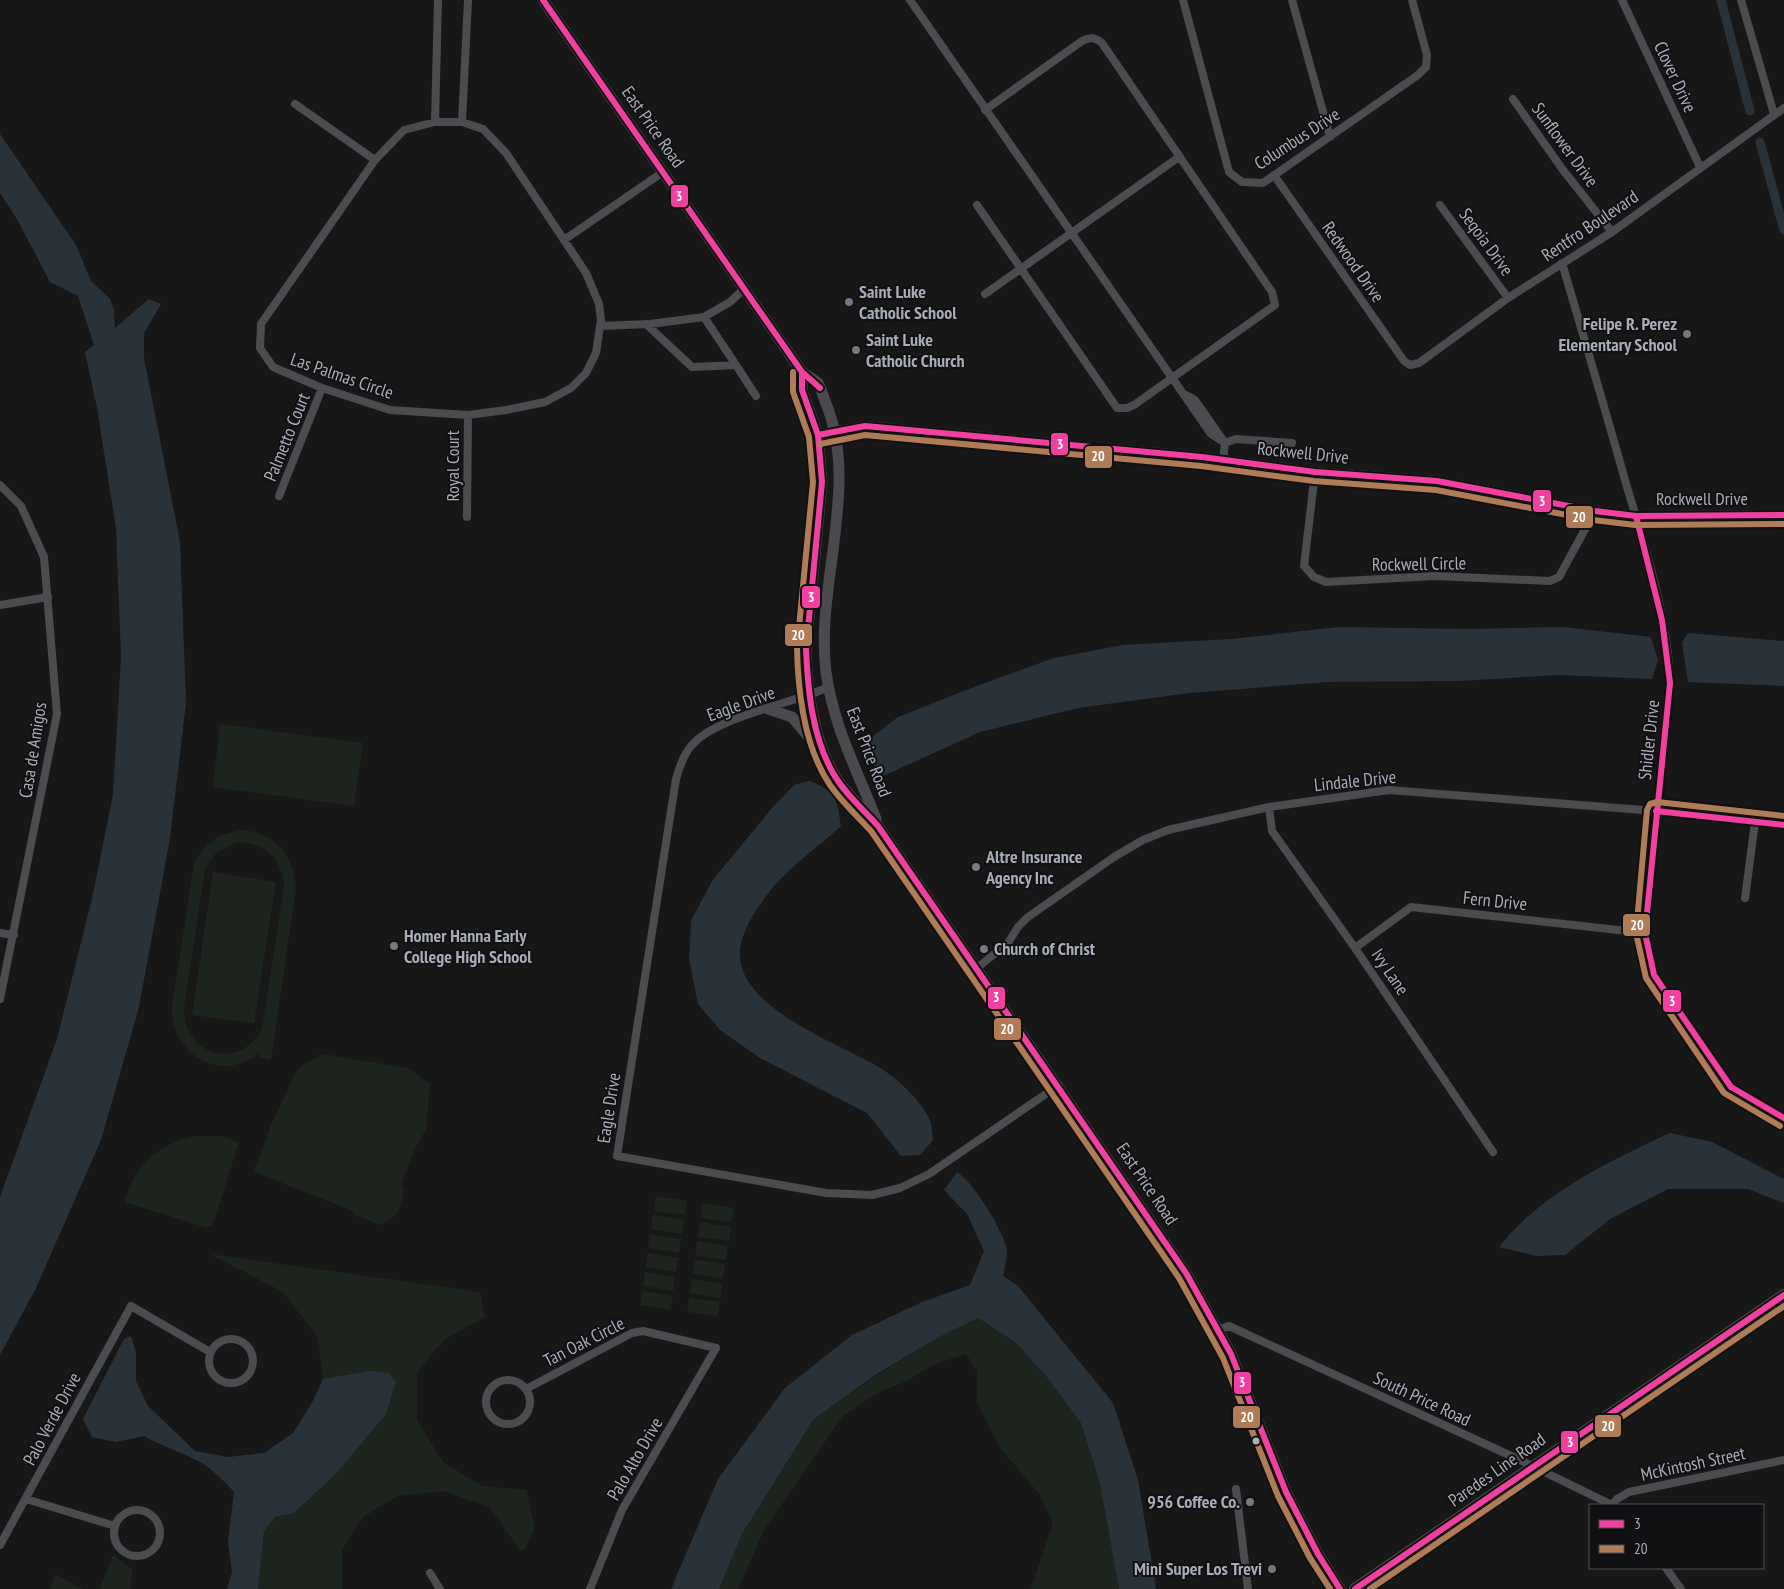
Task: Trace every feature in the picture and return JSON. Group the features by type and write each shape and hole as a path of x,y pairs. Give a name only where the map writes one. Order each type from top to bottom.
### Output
{"main road":[{"name":"East Price Road","path":"543,0 802,372 818,384 836,433 839,494 826,624 826,672 833,714 878,826"},
{"name":"East Price Road","path":"802,372 802,390 818,435 821,501 806,649 809,696 828,761 849,794 878,826 1059,1085 1181,1266 1218,1328 1244,1385 1286,1492 1318,1554 1340,1589"},
{"path":"768,709 792,716 828,761"},
{"name":"Paredes Line Road","path":"1355,1589 1784,1295"}],"street":[{"path":"434,122 438,0"},
{"path":"462,122 468,0"},
{"path":"910,0 1184,394 1195,400 1225,443 1223,460"},
{"name":"Columbus Drive","path":"1184,0 1229,172 1242,182 1263,183 1426,67 1427,55 1412,0"},
{"path":"1292,0 1330,137"},
{"name":"Clover Drive","path":"1622,0 1700,167"},
{"path":"1741,0 1774,114"},
{"path":"977,205 1117,408 1127,408 1134,405 1275,305 1275,299 1102,43 1093,38 1082,42 985,110"},
{"name":"Sunflower Drive","path":"1513,99 1563,170 1612,232"},
{"path":"295,104 375,160"},
{"name":"Rentfro Boulevard","path":"1410,365 1419,363 1508,298 1612,232 1784,108"},
{"name":"Las Palmas Circle","path":"434,122 462,122 483,129 506,153 586,273 599,304 600,326 596,353 586,373 571,388 545,402 468,415 390,410 322,388 273,367 260,348 261,324 375,160 404,130 434,122"},
{"path":"985,294 1179,157"},
{"path":"564,240 663,172"},
{"name":"Redwood Drive","path":"1274,175 1404,362 1410,365"},
{"name":"Seqoia Drive","path":"1440,205 1508,298"},
{"name":"Shidler Drive","path":"1562,263 1636,516 1653,581 1669,662 1670,684 1645,933 1654,975 1731,1087 1784,1118"},
{"path":"600,326 646,324 704,317 730,302 744,289"},
{"path":"704,317 756,396"},
{"path":"646,324 692,367 736,365"},
{"name":"Palmetto Court","path":"280,496 322,388"},
{"name":"Royal Court","path":"467,517 468,415"},
{"name":"Rockwell Drive","path":"818,435 865,426 1223,460 1315,472 1437,481 1595,511 1636,516 1784,515"},
{"path":"1225,443 1236,439 1292,443"},
{"name":"Rockwell Circle","path":"1315,472 1304,566 1314,577 1326,582 1435,576 1550,581 1560,578 1595,511"},
{"name":"Casa de Amigos","path":"0,485 22,506 44,557 57,714 0,999"},
{"path":"0,605 48,597"},
{"name":"Eagle Drive","path":"829,687 809,696 711,729 693,743 682,761 676,779 617,1156 826,1193 872,1194 900,1188 929,1174 1059,1085"},
{"name":"Lindale Drive","path":"977,968 1008,943 1018,927 1028,917 1143,840 1168,830 1269,806 1389,790 1656,812 1784,825"},
{"name":"Ivy Lane","path":"1269,806 1272,831 1355,948 1493,1152"},
{"path":"1745,898 1755,822"},
{"name":"Fern Drive","path":"1355,948 1411,907 1645,933"},
{"path":"0,933 14,935"},
{"name":"Palo Verde Drive","path":"0,1545 130,1306 210,1352"},
{"name":"South Price Road","path":"1218,1328 1230,1326 1610,1504"},
{"name":"Tan Oak Circle","path":"526,1389 632,1333 643,1331 716,1348"},
{"path":"235,1339 242,1341 252,1353 252,1368 249,1375 237,1383 223,1382 217,1379 209,1366 210,1352 220,1341 235,1339"},
{"name":"Palo Alto Drive","path":"590,1589 622,1510 716,1348"},
{"path":"508,1380 521,1384 526,1389 530,1404 528,1411 517,1422 502,1423 490,1415 487,1408 487,1394 495,1384 508,1380"},
{"name":"McKintosh Street","path":"1613,1504 1617,1499 1629,1492 1784,1460"},
{"path":"1236,1489 1248,1589"},
{"path":"26,1499 115,1526"},
{"path":"140,1510 153,1517 160,1532 159,1539 155,1546 144,1555 130,1555 118,1546 115,1540 115,1526 124,1514 140,1510"},
{"path":"1667,1569 1681,1589"},
{"path":"430,1573 440,1589"}],"shaded area":[{"path":"0,134 76,245 91,281 110,299 114,309 115,328 149,299 161,304 144,333 144,358 180,542 186,703 170,838 139,1007 101,1140 36,1288 0,1355 0,1197 57,1039 93,894 113,795 121,657 116,528 97,408 85,352 94,345 78,296 50,282 17,219 0,193"},
{"path":"1338,627 1468,629 1563,627 1651,637 1658,660 1652,679 1559,675 1458,681 1328,682 1189,693 1078,708 980,732 883,776 866,756 864,743 898,717 1054,658 1123,645 1231,639"},
{"path":"1688,633 1784,641 1784,686 1688,682 1682,643"},
{"path":"220,724 363,743 354,806 213,787"},
{"path":"809,781 825,788 834,797 841,826 781,879 756,911 742,940 740,954 744,973 755,991 772,1007 815,1034 882,1069 913,1096 925,1111 932,1129 933,1140 920,1155 901,1156 867,1113 760,1058 720,1030 698,1004 689,959 691,921 712,881 772,808 794,785"},
{"path":"235,831 255,832 274,841 287,856 296,888 271,1060 259,1058 260,1052 245,1062 230,1066 214,1065 201,1059 189,1050 179,1038 174,1023 172,1006 194,864 203,850 214,840","holes":["235,843 254,844 270,853 280,868 284,886 262,1029 252,1042 241,1050 228,1054 215,1052 203,1047 193,1038 186,1025 184,1009 205,869 216,853"]},
{"path":"213,872 276,882 254,1023 192,1015"},
{"path":"323,1054 408,1068 430,1084 426,1130 418,1142 401,1185 404,1187 401,1206 393,1218 381,1225 353,1214 353,1211 254,1172 271,1125 298,1068"},
{"path":"1670,1133 1712,1142 1784,1179 1784,1203 1748,1189 1668,1189 1610,1219 1565,1255 1536,1256 1499,1247 1535,1210 1578,1180"},
{"path":"197,1136 220,1136 239,1142 213,1224 207,1228 125,1202 135,1177 150,1158 171,1144"},
{"path":"957,1172 971,1185 978,1195 1003,1238 1007,1253 1003,1276 1018,1286 1113,1403 1138,1480 1156,1589 1119,1589 1100,1483 1081,1423 1046,1376 1015,1342 978,1318 941,1336 875,1375 813,1420 742,1534 719,1589 671,1589 718,1479 785,1388 852,1335 922,1302 970,1285 984,1251 967,1214 944,1190"},
{"path":"656,1196 687,1201 685,1215 654,1211"},
{"path":"703,1203 734,1208 731,1222 701,1218"},
{"path":"653,1215 684,1220 682,1234 651,1229"},
{"path":"700,1222 731,1227 729,1241 698,1237"},
{"path":"650,1234 681,1239 679,1253 648,1248"},
{"path":"697,1241 728,1246 726,1260 695,1255"},
{"path":"648,1253 678,1258 676,1272 646,1267"},
{"path":"210,1254 480,1292 485,1317 444,1340 417,1372 417,1420 443,1462 482,1486 526,1490 535,1527 525,1549 520,1550 489,1507 444,1491 397,1496 362,1518 342,1550 342,1589 258,1589 264,1531 275,1517 294,1513 335,1476 337,1378 323,1379 318,1338 283,1292"},
{"path":"695,1260 725,1264 723,1279 693,1274"},
{"path":"645,1272 675,1277 673,1291 643,1286"},
{"path":"692,1279 722,1284 720,1298 690,1293"},
{"path":"642,1291 673,1296 670,1310 640,1305"},
{"path":"689,1298 720,1302 718,1316 687,1312"},
{"path":"978,1318 1015,1342 1046,1376 1081,1423 1100,1482 1119,1589 1031,1589 1053,1522 1040,1495 1001,1449 977,1402 977,1371 966,1354 935,1364 907,1381 877,1393 842,1417 764,1530 738,1589 719,1589 742,1534 813,1420 875,1376 941,1336"},
{"path":"131,1336 136,1353 136,1381 148,1406 195,1451 228,1457 264,1453 293,1433 313,1401 323,1379 370,1371 389,1373 396,1382 386,1414 334,1476 294,1513 275,1517 264,1531 258,1589 227,1589 232,1572 228,1542 234,1492 217,1475 198,1461 144,1436 116,1442 92,1437 83,1419 124,1339"},
{"path":"113,1555 132,1569 131,1589 100,1589"},
{"path":"55,1574 82,1589 50,1589"}],"waterway":[{"path":"1721,0 1750,111"},
{"path":"1760,142 1784,230"}],"transit line":[{"name":"3","path":"543,0 802,372 820,388"},
{"name":"20","path":"793,372 793,392 809,437 813,482 797,648 799,683 808,737 821,770 830,785 871,831 1179,1278 1223,1358 1278,1496 1310,1558 1330,1589"},
{"name":"3","path":"802,372 802,390 818,435 822,482 806,649 812,713 826,759 843,787 878,826 1186,1273 1231,1354 1286,1492 1318,1554 1340,1589"},
{"name":"3","path":"818,435 865,426 1202,457 1315,472 1437,481 1595,511 1636,516 1784,515"},
{"name":"20","path":"820,444 865,435 1201,466 1314,481 1436,490 1593,520 1635,525 1784,524"},
{"name":"3","path":"1636,516 1662,620 1670,683 1645,933 1654,975 1731,1087 1784,1118"},
{"name":"20","path":"1780,1126 1724,1093 1646,978 1636,933 1647,810 1650,804 1657,802 1784,816"},
{"name":"3","path":"1656,811 1784,825"},
{"name":"3","path":"1355,1589 1784,1295"},
{"name":"20","path":"1370,1589 1784,1306"}],"place":[{"name":"Saint Luke Catholic School","path":"849,302"},
{"name":"Felipe R. Perez Elementary School","path":"1687,334"},
{"name":"Saint Luke Catholic Church","path":"856,350"},
{"name":"Altre Insurance Agency Inc","path":"976,867"},
{"name":"Homer Hanna Early College High School","path":"394,946"},
{"name":"Church of Christ","path":"984,949"},
{"name":"956 Coffee Co.","path":"1250,1502"},
{"name":"Mini Super Los Trevi","path":"1272,1569"}]}
